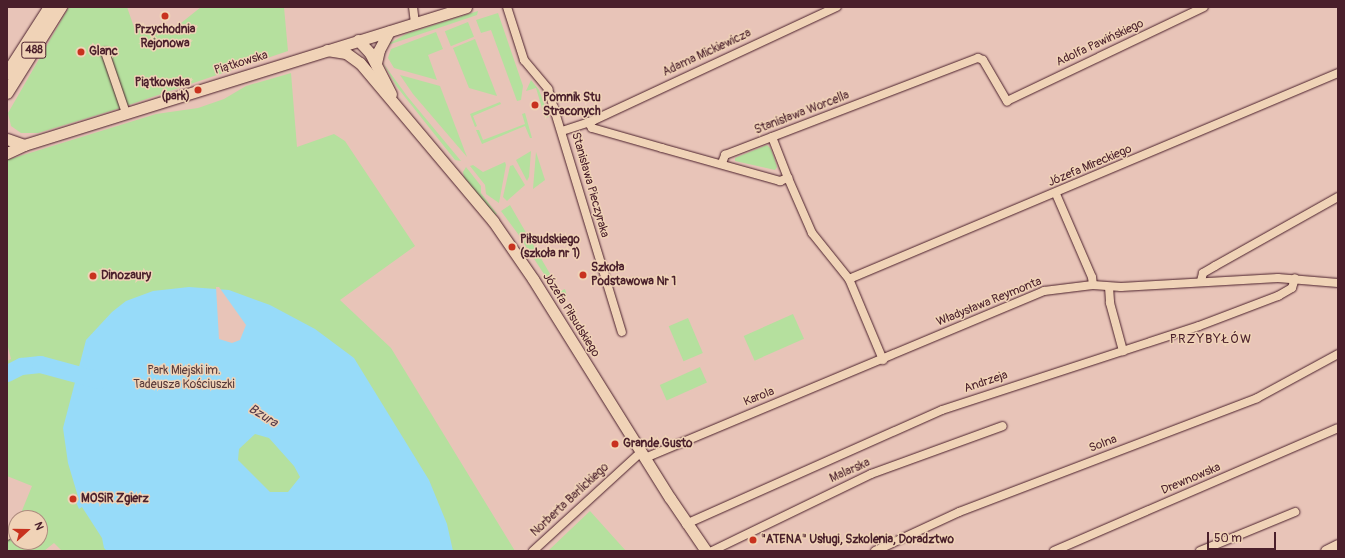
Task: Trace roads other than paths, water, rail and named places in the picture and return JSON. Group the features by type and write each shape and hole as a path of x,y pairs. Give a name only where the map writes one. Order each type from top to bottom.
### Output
{"main road":[{"name":"488","path":"7,74 50,7"},
{"name":"488","path":"7,93 61,7"}],"street":[{"path":"413,7 415,23"},
{"name":"Piątkowska","path":"7,153 24,145 466,7"},
{"name":"Stanisława Pieczyraka","path":"507,7 524,60 546,84 562,130 622,332"},
{"name":"Adama Mickiewicza","path":"562,130 588,122 837,7"},
{"name":"Adolfa Pawińskiego","path":"1006,101 1204,7"},
{"path":"376,63 379,50 389,31"},
{"path":"358,40 357,53 360,63"},
{"name":"Józefa Piłsudskiego","path":"358,40 376,63 398,105"},
{"name":"Józefa Piłsudskiego","path":"327,50 346,54 360,63 398,105 512,247 686,524 706,551"},
{"path":"105,52 126,113"},
{"name":"Stanisława Worcella","path":"722,163 725,155 978,58 983,60 1006,101"},
{"name":"Józefa Mireckiego","path":"849,279 1056,194 1338,73"},
{"path":"588,122 592,128 722,163 780,181 788,178"},
{"path":"772,137 812,233 849,279 883,360"},
{"path":"8,138 24,145"},
{"path":"1056,194 1092,277 1093,285"},
{"path":"1201,281 1203,273 1338,197"},
{"name":"Władysława Reymonta","path":"883,360 1033,294 1093,285 1109,287 1201,281 1295,278 1338,283"},
{"name":"Andrzeja","path":"686,524 942,410 1123,351 1278,296 1292,288 1295,278"},
{"path":"1109,287 1110,303 1123,351"},
{"name":"Solna","path":"875,551 959,512 1257,398 1338,354"},
{"name":"Karola","path":"643,455 883,360"},
{"name":"Malarska","path":"712,551 871,474 1003,426"},
{"name":"Drewnowska","path":"1054,551 1338,428"},
{"name":"Norberta Barlickiego","path":"534,551 643,455"},
{"path":"1200,551 1295,512"},
{"path":"1326,551 1338,545"}],"water":[{"path":"189,287 229,290 270,305 315,329 354,358 429,480 447,524 453,551 107,551 104,548 102,538 82,507 79,509 76,502 79,500 68,463 63,428 86,340 112,312 126,301 153,291","holes":["255,434 269,438 294,466 300,477 288,492 270,492 238,460 239,449"]}],"waterway":[{"name":"Bzura","path":"7,373 21,366 40,364 99,380"}],"place":[{"name":"Przychodnia Rejonowa","path":"165,16"},
{"name":"Glanc","path":"81,52"},
{"name":"Piątkowska (park)","path":"198,90"},
{"name":"Pomnik Stu Straconych","path":"535,105"},
{"name":"Piłsudskiego (szkoła nr 1)","path":"512,247"},
{"name":"Szkoła Podstawowa Nr 1","path":"583,275"},
{"name":"Dinozaury","path":"93,276"},
{"name":"Grande Gusto","path":"615,444"},
{"name":"MOSiR Zgierz","path":"73,499"},
{"name":"\"ATENA\" Usługi, Szkolenia, Doradztwo","path":"753,540"}],"district":[{"name":"PRZYBYŁÓW","path":"1211,339"}],"park label":[{"name":"Park Miejski im. Tadeusza Kościuszki","path":"184,378"}]}
